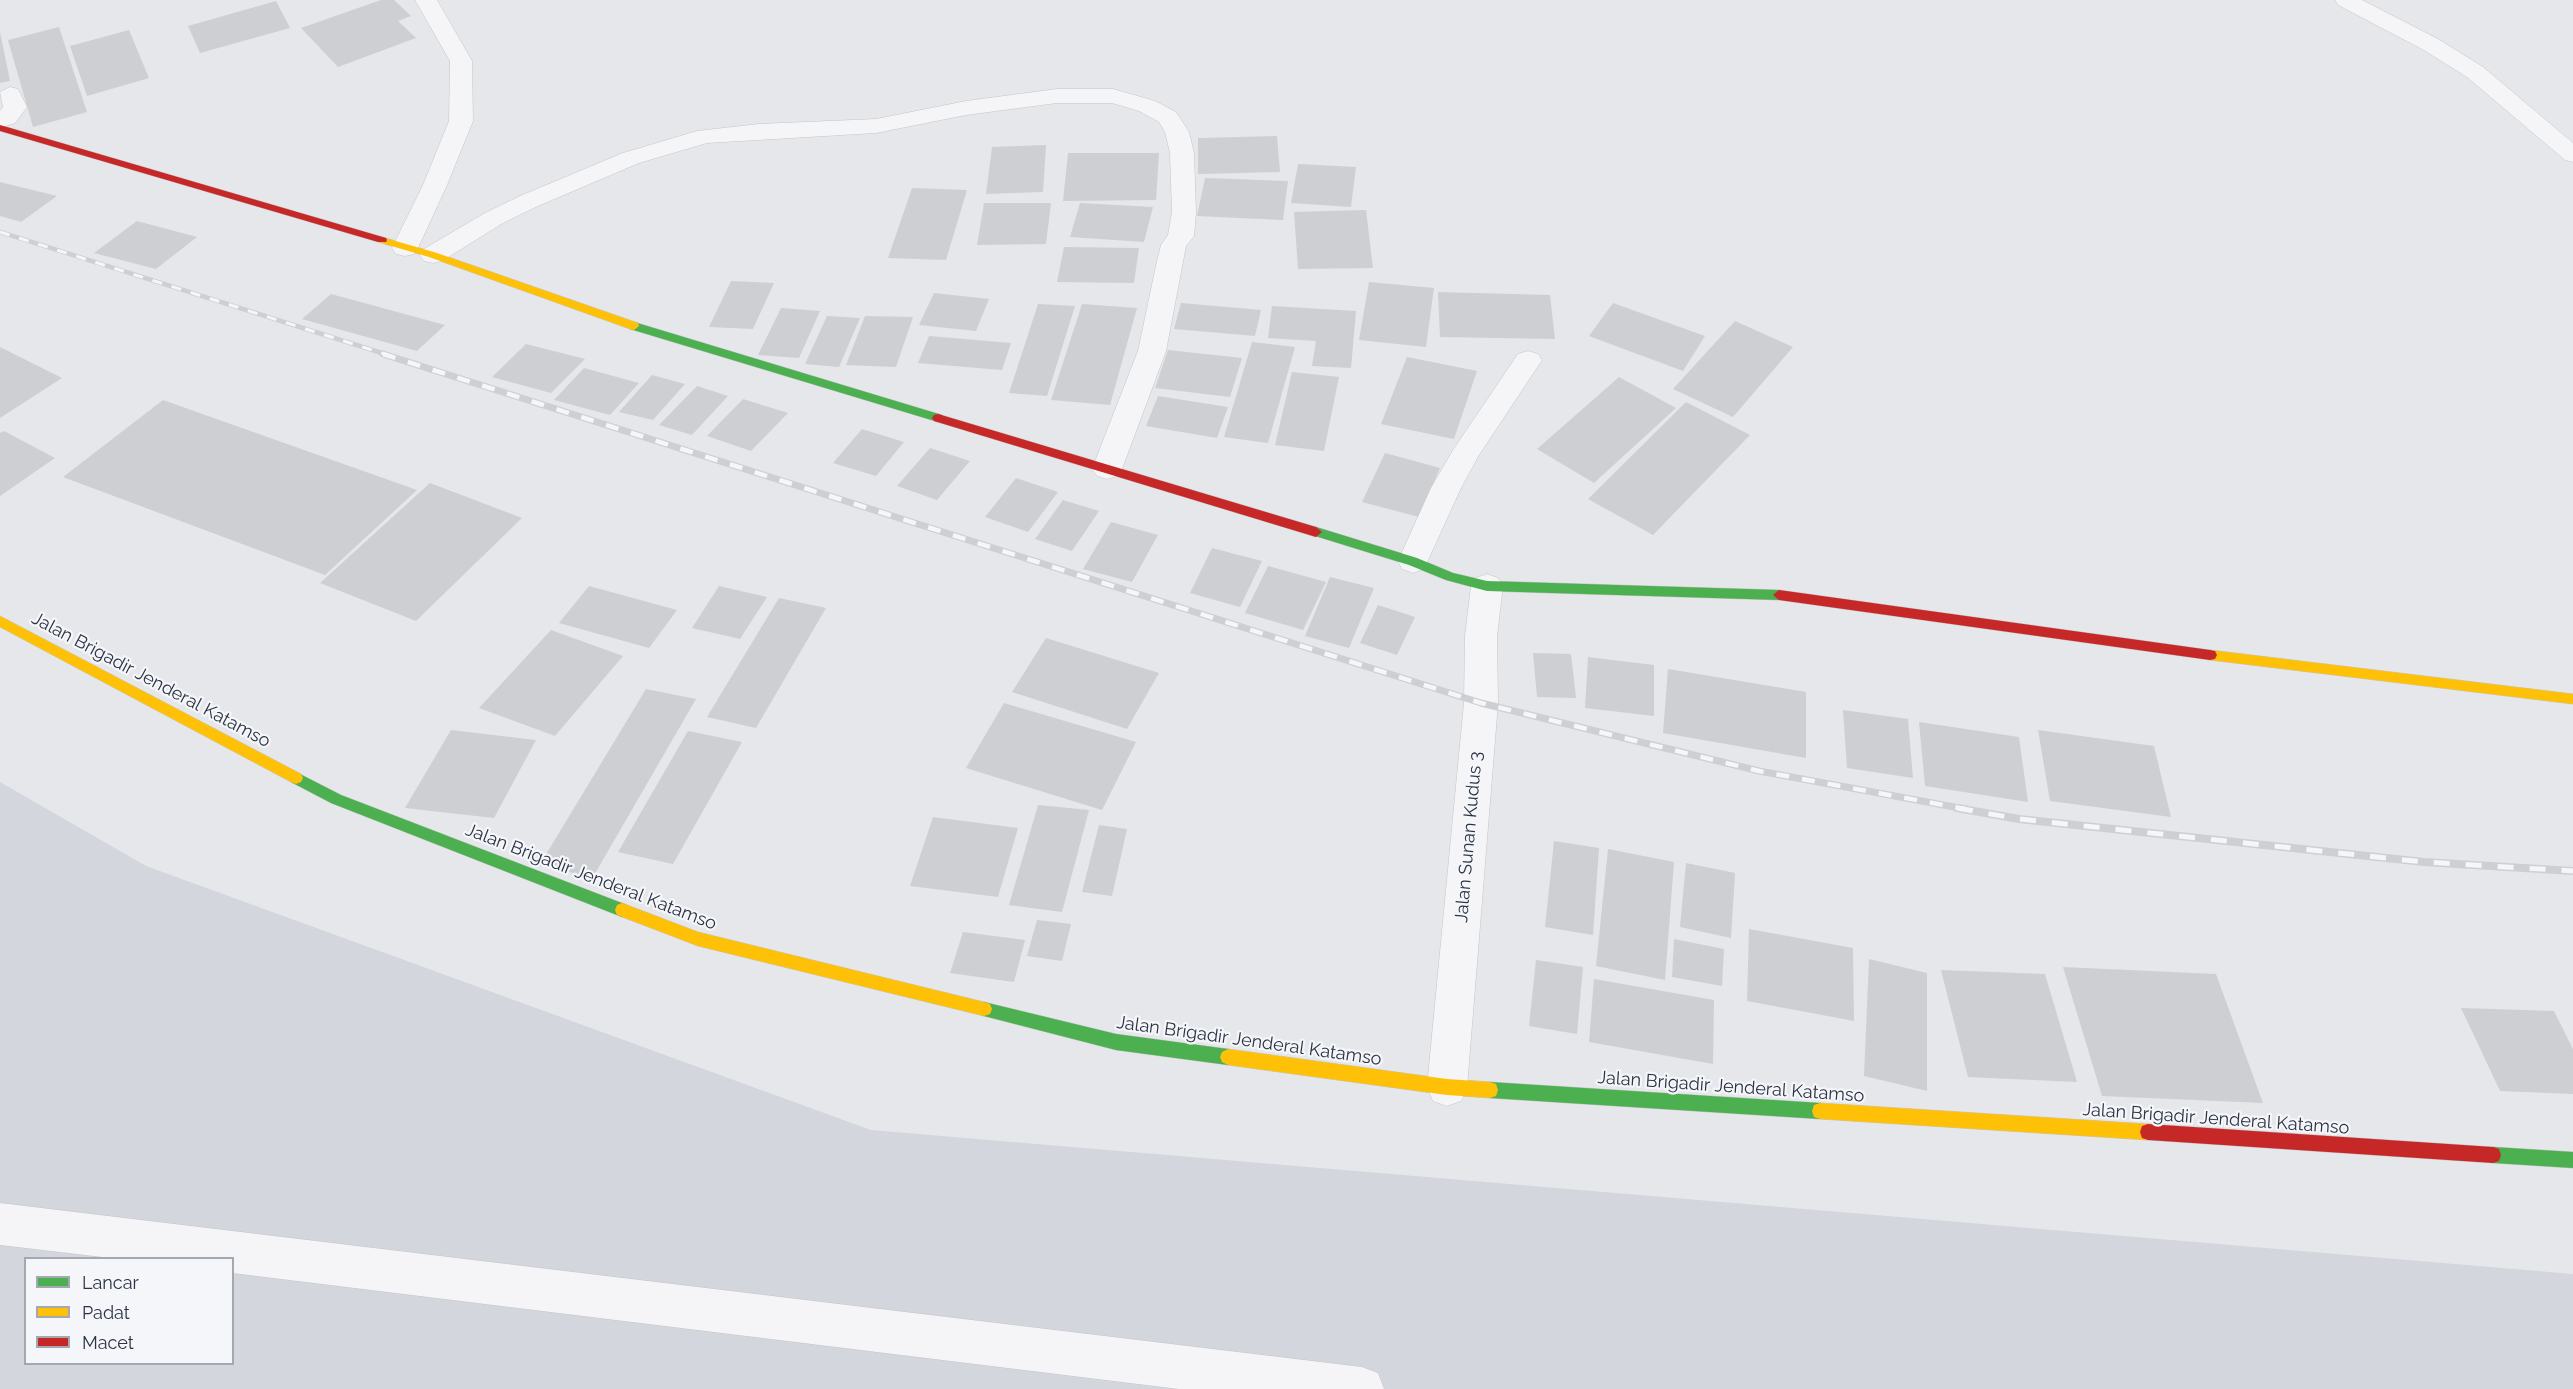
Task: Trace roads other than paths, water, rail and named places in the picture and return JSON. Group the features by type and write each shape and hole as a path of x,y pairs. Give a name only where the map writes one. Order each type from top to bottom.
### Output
{"main road":[{"path":"0,128 433,255 657,334 1413,561 1450,577 1487,586 1775,594 2290,666 2573,699"},
{"name":"Jalan Brigadir Jenderal Katamso","path":"0,621 336,799 698,939 1116,1042 1447,1087 2573,1160"}],"street":[{"path":"405,248 435,185 461,121 461,61 426,0"},
{"path":"2346,0 2430,44 2475,72 2573,155"},
{"path":"0,121 7,118 15,107 10,94"},
{"path":"433,255 494,218 529,201 631,158 705,136 759,131 876,126 966,108 1057,96 1113,96 1147,106 1168,117 1177,132 1182,153 1184,212 1181,236 1174,245 1170,261 1152,351 1107,469"},
{"path":"1413,561 1446,488 1467,450 1528,360"},
{"name":"Jalan Sunan Kudus 3","path":"1447,1087 1481,703 1481,636 1487,586"},
{"path":"0,1224 1362,1389"}],"railway":[{"path":"0,232 388,355"},
{"path":"383,354 1481,703 1759,771 1965,809"},
{"path":"1957,808 2019,819 2424,862 2573,871"}]}
